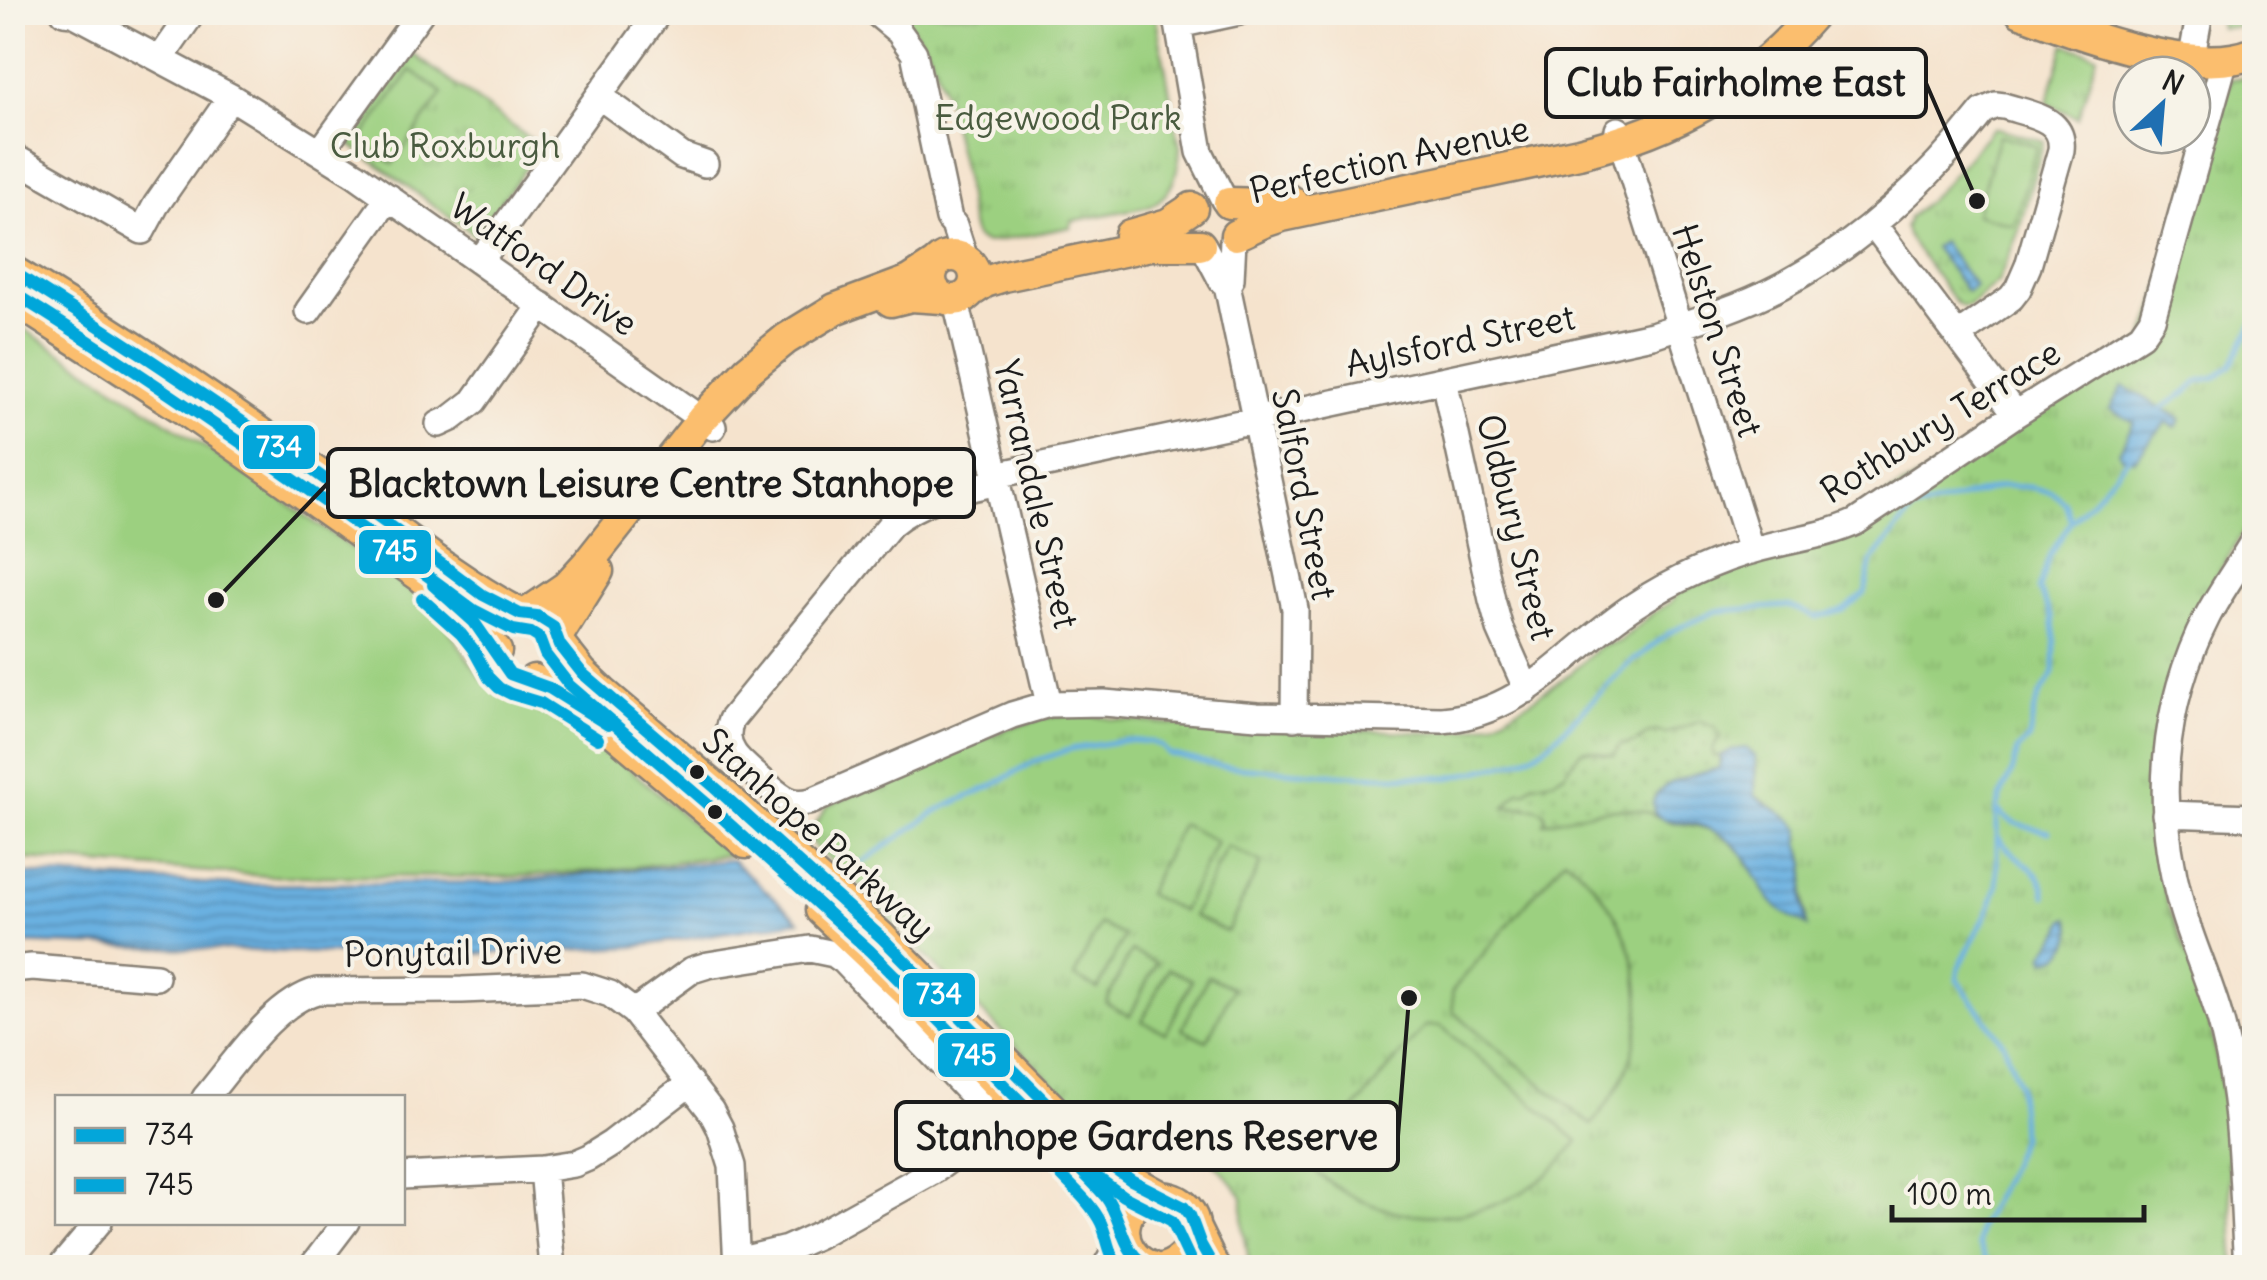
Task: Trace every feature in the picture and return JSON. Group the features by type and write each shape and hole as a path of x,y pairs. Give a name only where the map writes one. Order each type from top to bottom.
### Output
{"main road":[{"name":"Perfection Avenue","path":"559,640 597,573 748,370 786,338 835,309 910,281 955,276 997,263 1148,231 1210,204 1280,203 1578,141 1620,136 1716,85 1768,44 1798,12"},
{"name":"Perfection Avenue","path":"955,276 985,282 1151,245 1218,242 1298,212 1620,136 1693,112 1733,88 1776,54 1815,12"},
{"path":"2044,15 2208,52 2254,52"},
{"path":"1210,204 1238,214 1239,228 1218,242 1194,240 1188,224 1210,204"},
{"path":"12,270 217,402 483,595 546,620 559,640 559,655 551,670 534,680 510,674 496,650 452,600 422,577 184,409 12,298"},
{"name":"Perfection Avenue","path":"524,614 566,587 707,423"},
{"path":"496,650 505,625 524,614"},
{"name":"Stanhope Parkway","path":"559,640 582,674 882,938 1104,1161 1130,1180 1176,1201 1184,1207 1195,1229"},
{"name":"Stanhope Parkway","path":"534,680 599,718 794,884 922,1006 1094,1184 1117,1216 1129,1252 1153,1268"},
{"path":"1123,1233 1129,1212 1152,1197 1162,1197"},
{"path":"1166,1268 1190,1252 1195,1229"},
{"path":"1195,1229 1214,1268"}],"street":[{"name":"Watford Drive","path":"64,12 161,58 320,152 707,423"},
{"path":"161,58 193,12"},
{"path":"320,152 421,12"},
{"path":"480,261 659,12"},
{"name":"Yarrandale Street","path":"876,12 900,32 914,53 950,220 955,276 997,478 1050,704"},
{"path":"1210,204 1177,19 1240,12"},
{"name":"Rothbury Terrace","path":"997,478 923,503 890,524 731,720 727,737 734,755 781,796 802,804 1012,716 1050,704 1104,704 1294,718 1442,720 1487,712 1528,690 1633,606 1694,574 1752,551 1856,522 2016,414 2135,340 2152,318 2222,70 2208,52 2200,12"},
{"path":"599,96 682,156 704,164"},
{"path":"12,156 142,231 231,97"},
{"name":"Aylsford Street","path":"997,478 1652,335 1718,314 1806,272 1874,224 1924,180 1988,108 2004,106 2056,126 2060,150 2024,276 2011,298 1957,336"},
{"name":"Helston Street","path":"1620,136 1752,551"},
{"path":"308,311 388,197"},
{"path":"1874,224 2016,414"},
{"name":"Salford Street","path":"1218,242 1230,279 1227,285 1294,609 1294,718"},
{"path":"438,424 474,401 542,305"},
{"name":"Oldbury Street","path":"1444,380 1492,600 1500,629 1528,690"},
{"path":"2247,1268 2245,1097 2174,878 2164,783 2182,678 2206,619 2254,543"},
{"path":"2165,814 2254,817"},
{"path":"634,1012 678,979 708,964 822,950 844,961 982,1109 969,1142 935,1170 818,1235 786,1250 737,1264"},
{"path":"12,970 32,967 156,977"},
{"name":"Ponytail Drive","path":"208,1095 278,1012 295,999 317,991 582,985 610,994 634,1012 720,1128 732,1166 737,1264"},
{"path":"405,1176 574,1164 600,1152 690,1083"},
{"path":"544,1169 552,1268"},
{"path":"60,1268 96,1225"},
{"path":"311,1268 344,1225"},
{"path":"1105,1268 1123,1233"}],"green space":[{"name":"Edgewood Park","path":"898,13 1155,13 1180,147 1176,175 1168,191 1146,207 1071,221 1071,227 987,243 979,240 971,224 961,164 937,70 921,40"},
{"path":"2218,13 2254,13 2254,26 2221,28"},
{"path":"2065,44 2097,55 2078,118 2047,103"},
{"name":"Club Roxburgh","path":"413,54 541,147 476,236 348,143"},
{"path":"411,70 443,93 393,164 360,141"},
{"path":"2254,76 2254,514 2199,606 2168,685 2152,786 2157,857 2168,907 2210,1023 2221,1080 2235,1267 1250,1267 1243,1197 1217,1167 1191,1150 1135,1150 1114,1144 873,903 871,894 814,846 815,825 827,806 1009,728 1048,717 1084,714 1247,731 1267,726 1435,733 1493,722 1570,674 1600,646 1619,642 1679,592 1731,568 1778,554 2027,418 2141,349 2206,155 2212,155 2212,136 2231,79","holes":["1701,721 1715,727 1720,736 1712,749 1714,756 1733,750 1756,763 1755,796 1779,811 1801,837 1799,843 1806,863 1806,924 1773,901 1741,852 1713,831 1631,809 1593,812 1544,823 1544,812 1536,808 1505,807 1519,791 1565,773 1581,751 1613,755 1621,744 1635,743 1652,732 1666,734"]},
{"path":"1993,128 2044,141 2018,233 1998,282 1963,307 1956,303 1905,228 1909,218 1945,184"},
{"path":"1999,135 2037,146 2014,225 1976,214"},
{"path":"13,322 224,460 396,580 439,616 490,685 512,700 591,735 729,855 611,870 506,877 267,876 13,858"},
{"path":"1742,707 1714,756 1720,756 1719,768 1707,772 1655,811 1662,819 1648,813 1618,810 1542,824 1524,807 1504,807 1519,791 1565,773 1580,751 1600,753 1640,741 1649,732"},
{"path":"1181,824 1216,841 1182,911 1147,894"},
{"path":"1227,846 1261,863 1227,932 1193,916"},
{"path":"1565,858 1607,902 1622,928 1638,984 1635,1044 1618,1087 1591,1125 1453,1011 1452,991"},
{"path":"1100,924 1124,936 1098,989 1074,977"},
{"path":"1131,951 1156,963 1130,1016 1106,1003"},
{"path":"1168,969 1192,980 1166,1033 1142,1021"},
{"path":"1208,976 1233,988 1207,1041 1182,1029"},
{"path":"1425,1026 1441,1026 1578,1141 1547,1175 1519,1194 1489,1207 1425,1215 1393,1211 1362,1201 1333,1185 1308,1164"}],"water":[{"path":"1942,242 1975,286 1967,292 1934,247"},
{"path":"2123,386 2181,419 2176,427 2166,422 2134,460 2119,452 2134,422 2110,409"},
{"path":"1746,748 1755,756 1755,796 1800,830 1799,843 1806,863 1803,900 1807,926 1775,905 1746,858 1730,841 1700,826 1661,818 1654,810 1656,795 1662,789 1719,768 1720,756"},
{"path":"732,860 800,921 632,947 421,956 13,943 13,873 236,885 505,882"},
{"path":"2069,918 2072,932 2068,945 2059,955 2046,960 2044,955"}],"waterway":[{"path":"2159,410 2199,381 2216,377 2231,365 2254,322"},
{"path":"1989,1268 1978,1244 1979,1228 2021,1137 2019,1084 2004,1044 1957,980 1959,968 1997,886 1997,809 2002,793 2018,749 2029,739 2039,697 2054,673 2052,618 2039,589 2049,557 2071,521 2129,457"},
{"path":"846,874 940,809 1035,761 1071,749 1126,740 1152,742 1169,754 1220,766 1449,778 1517,761 1551,742 1627,666 1670,632 1717,611 1789,606 1816,617 1844,610 1865,593 1872,561 1912,511 2004,486 2029,487 2052,492 2065,503 2071,521"},
{"path":"1999,811 2015,823 2049,832"},
{"path":"1999,839 2040,878 2045,896"}],"transit line":[{"name":"734","path":"12,271 251,428 483,595 553,626 560,645 582,673 882,938 1104,1161 1131,1180 1184,1207 1214,1268"},
{"name":"745","path":"12,292 246,446 474,610 539,638 545,654 569,685 870,951 1093,1174 1123,1196 1172,1221 1194,1268"},
{"name":"734","path":"433,585 474,622 510,674 549,688 608,725"},
{"name":"745","path":"422,599 461,634 499,688 541,703 598,739"},
{"name":"734","path":"1066,1155 1105,1196 1134,1255 1152,1268"},
{"name":"745","path":"1053,1167 1097,1215 1120,1268"}],"place":[{"name":"Club Fairholme East","path":"1977,201"},
{"name":"Blacktown Leisure Centre Stanhope","path":"216,600"},
{"name":"Stanhope Gardens Reserve","path":"1409,998"}]}
